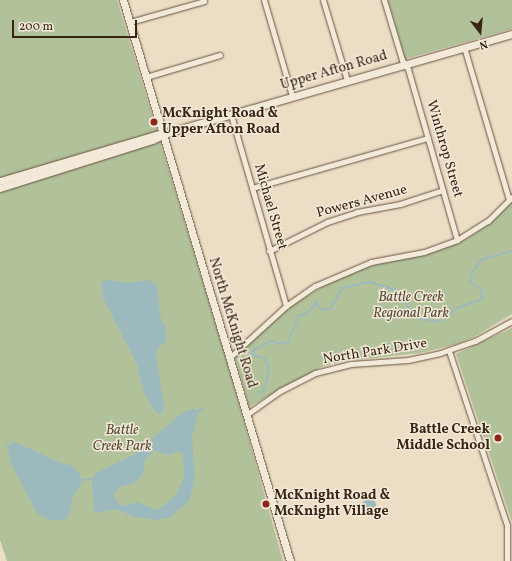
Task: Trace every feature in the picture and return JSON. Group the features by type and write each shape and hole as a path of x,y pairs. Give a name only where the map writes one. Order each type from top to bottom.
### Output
{"street":[{"name":"North McKnight Road","path":"123,0 276,519"},
{"path":"264,0 292,96"},
{"path":"323,0 347,80"},
{"name":"Winthrop Street","path":"384,0 405,64 408,68 457,240"},
{"path":"130,22 204,1"},
{"name":"Upper Afton Road","path":"0,181 102,149 231,115 347,80 512,34"},
{"path":"229,358 286,306 328,279 357,267 424,252 457,240 482,226 511,199 464,47"},
{"path":"146,77 220,55"},
{"name":"Michael Street","path":"231,115 286,306"},
{"name":"Upper Afton Road","path":"0,188 152,140 163,134"},
{"path":"252,188 428,138"},
{"name":"Powers Avenue","path":"269,251 327,222 400,204 443,190"},
{"name":"North Park Drive","path":"246,415 280,391 315,373 351,364 408,360 449,351 486,336 512,320"},
{"path":"449,351 505,518 508,561"},
{"path":"276,519 286,561"},
{"path":"276,519 290,561"}],"green space":[{"name":"Battle Creek Park","path":"0,0 117,0 227,362 283,561 7,561 0,540"},
{"path":"388,0 512,0 512,29 405,59"},
{"name":"Battle Creek Regional Park","path":"512,202 512,314 474,337 457,344 420,353 345,361 323,366 249,407 235,357 288,308 340,276 382,263 442,249 465,240 491,223"},
{"name":"Battle Creek Middle School","path":"512,328 512,522 456,354"}],"water":[{"path":"110,280 126,283 149,280 157,285 160,316 166,327 166,341 157,349 156,355 164,406 161,415 155,411 144,393 137,364 103,298 101,282"},
{"path":"194,408 198,414 192,437 195,479 189,501 170,517 157,520 135,517 116,509 100,513 94,511 92,480 96,473 134,455 179,415","holes":["154,450 167,455 178,452 183,454 184,477 176,495 165,505 155,510 138,502 125,506 119,504 113,494 120,487 134,483 143,474 145,460"]},
{"path":"13,441 58,462 73,466 80,475 81,484 72,498 70,512 65,520 49,520 37,513 11,464 8,449"},
{"path":"366,498 372,498 376,502 376,508 372,512 366,512 362,508 362,502"}],"waterway":[{"path":"259,393 264,391 269,369 265,359 252,355 254,350 272,341 281,344 288,342 299,315 306,314 317,303 322,310 330,309 343,288 370,282 400,291 414,317 439,322 455,309 482,299 481,290 470,282 472,272 483,259 512,251"},
{"path":"197,411 203,409"},
{"path":"80,480 93,479"}],"place":[{"name":"McKnight Road & Upper Afton Road","path":"154,122"},
{"name":"Battle Creek Middle School","path":"498,438"},
{"name":"McKnight Road & McKnight Village","path":"266,504"}]}
